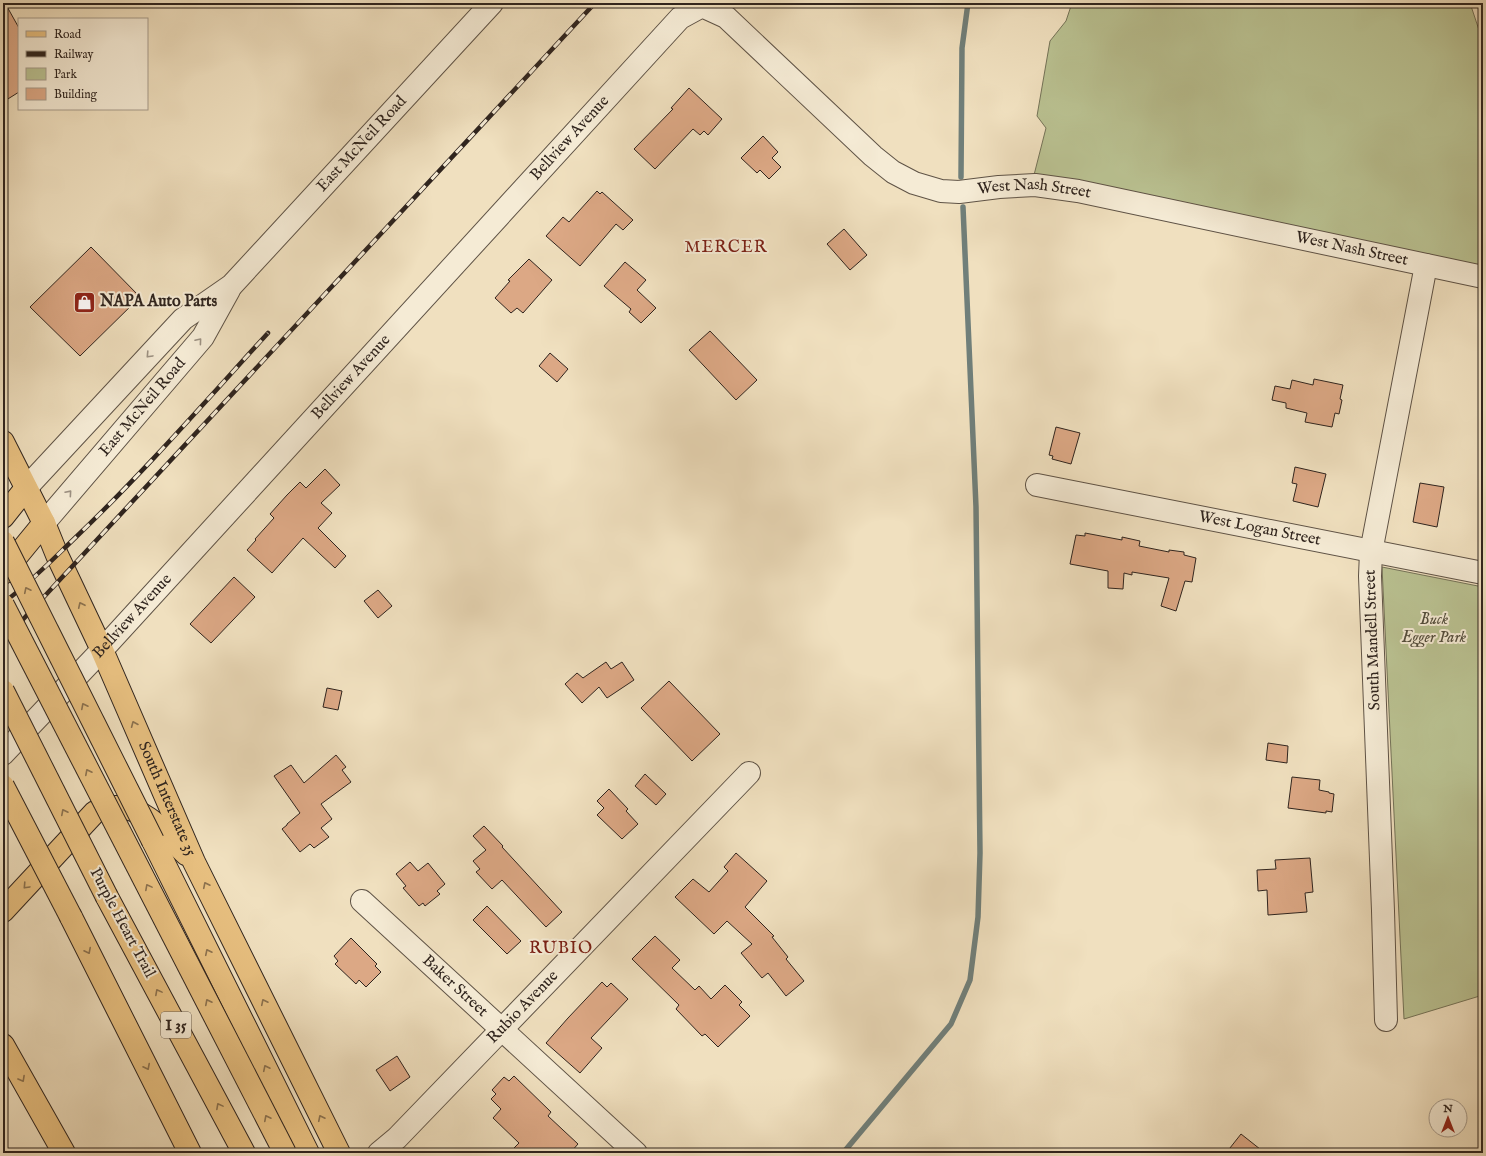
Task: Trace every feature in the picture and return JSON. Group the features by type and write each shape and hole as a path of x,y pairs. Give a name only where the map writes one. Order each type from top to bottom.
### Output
{"main road":[{"name":"South Interstate 35","path":"3,442 44,523 57,555 102,650 194,862 339,1153"},
{"path":"3,517 26,488"},
{"path":"3,573 44,523"},
{"path":"3,542 308,1153"},
{"path":"3,605 285,1153"},
{"name":"Purple Heart Trail","path":"3,691 107,897 244,1153"},
{"path":"3,786 190,1153"},
{"path":"3,911 96,812 112,807 131,808 151,820 194,862"},
{"path":"3,1044 64,1153"}],"street":[{"name":"East McNeil Road","path":"26,488 183,319 232,285 492,3"},
{"name":"West Nash Street","path":"702,6 726,17 873,156 893,172 914,183 942,191 959,192 999,187 1035,185 1078,191 1483,277"},
{"name":"Bellview Avenue","path":"3,754 102,650 680,18 702,6"},
{"name":"South Mandell Street","path":"1386,1020 1370,576 1371,552 1426,265"},
{"name":"East McNeil Road","path":"44,523 203,337 232,285"},
{"name":"West Logan Street","path":"1037,485 1483,573"},
{"name":"Rubio Avenue","path":"379,1153 397,1138 502,1030 748,773"},
{"name":"Baker Street","path":"362,901 636,1153"}],"green space":[{"path":"1072,3 1470,3 1483,42 1483,267 1034,175 1046,128 1037,116 1050,41 1066,21"},
{"name":"Buck Egger Park","path":"1382,567 1483,587 1483,995 1404,1019"}],"building":[{"path":"3,3 5,3 18,26 18,93 3,102"},
{"path":"689,88 722,119 708,135 704,131 700,135 693,129 655,169 634,149 673,109 671,108"},
{"path":"763,136 778,152 772,158 781,167 769,179 760,170 757,173 741,158"},
{"path":"597,191 600,194 602,192 633,220 623,230 616,224 580,266 546,236 563,217 569,222"},
{"path":"844,229 867,255 850,270 827,244"},
{"name":"NAPA Auto Parts","path":"91,247 140,297 80,356 30,307"},
{"path":"529,259 552,280 523,313 517,308 511,313 495,298 510,281 508,280"},
{"path":"625,262 646,280 637,290 656,308 641,323 629,312 631,309 604,286"},
{"path":"710,331 757,380 736,400 689,350"},
{"path":"550,353 568,369 557,382 539,366"},
{"path":"1314,379 1343,385 1339,414 1335,413 1332,427 1305,422 1307,413 1286,408 1286,403 1272,400 1275,386 1290,389 1292,380 1313,385"},
{"path":"1056,427 1080,433 1071,464 1052,459 1053,456 1049,455"},
{"path":"1295,467 1326,474 1318,507 1293,501 1297,484 1292,483"},
{"path":"325,469 340,485 321,503 332,513 318,528 346,556 335,568 303,538 272,573 247,550 274,518 270,514 287,495 300,482 306,488"},
{"path":"1420,483 1444,487 1437,527 1413,522"},
{"path":"1085,533 1122,540 1122,537 1140,541 1139,546 1169,552 1169,550 1184,552 1184,555 1196,558 1192,582 1185,581 1176,611 1161,606 1169,578 1132,572 1132,575 1124,573 1123,589 1108,588 1108,571 1070,564 1076,535 1085,536"},
{"path":"234,577 255,597 211,643 190,624"},
{"path":"378,590 392,606 378,618 364,601"},
{"path":"606,662 611,669 622,662 634,680 607,698 599,687 582,703 565,684 577,673 583,678"},
{"path":"669,681 720,734 692,761 641,708"},
{"path":"327,688 342,691 338,710 323,707"},
{"path":"1268,743 1288,746 1287,763 1266,760"},
{"path":"336,755 346,767 342,770 351,782 321,804 332,819 321,828 329,837 314,848 310,844 300,852 282,829 300,813 274,776 291,765 304,783"},
{"path":"645,774 666,794 656,805 635,786"},
{"path":"1292,777 1320,780 1319,790 1334,794 1332,812 1326,811 1326,813 1288,808"},
{"path":"609,789 628,809 626,811 638,824 622,839 597,815 604,808 597,801"},
{"path":"484,826 562,912 546,927 502,880 492,889 476,872 480,869 473,861 486,850 473,836"},
{"path":"736,853 767,881 745,907 774,936 772,937 788,957 786,959 804,981 786,996 768,973 762,978 741,953 752,944 727,921 714,934 675,897 693,879 709,892 728,871 724,867"},
{"path":"1310,858 1313,892 1305,893 1307,912 1268,915 1267,890 1258,891 1257,870 1276,869 1275,860"},
{"path":"410,862 418,871 428,863 445,884 437,891 440,894 425,906 423,903 419,906 403,888 406,886 396,874"},
{"path":"487,906 521,941 507,954 473,920"},
{"path":"655,936 680,960 672,968 695,990 699,986 711,999 725,985 742,1002 739,1005 750,1016 718,1047 705,1034 702,1036 676,1009 679,1005 632,959"},
{"path":"351,938 377,964 375,966 381,972 366,987 359,980 356,984 335,964 338,961 334,956"},
{"path":"602,982 607,987 611,983 628,999 591,1038 602,1048 580,1073 546,1043"},
{"path":"397,1056 410,1077 390,1091 376,1070"},
{"path":"514,1076 551,1112 548,1116 578,1144 570,1153 509,1153 519,1143 493,1118 501,1109 491,1099 496,1094 492,1090 504,1077 509,1081"},
{"path":"1241,1134 1265,1153 1226,1153"}],"waterway":[{"path":"961,177 962,48 968,3"},
{"path":"843,1153 951,1024 970,980 978,917 980,853 976,507 963,207"}],"railway":[{"path":"3,641 595,3"},
{"path":"3,603 40,572 125,488 268,333"}],"place":[{"name":"NAPA Auto Parts","path":"85,302"}],"district":[{"name":"MERCER","path":"726,247"},
{"name":"RUBIO","path":"561,948"}]}
